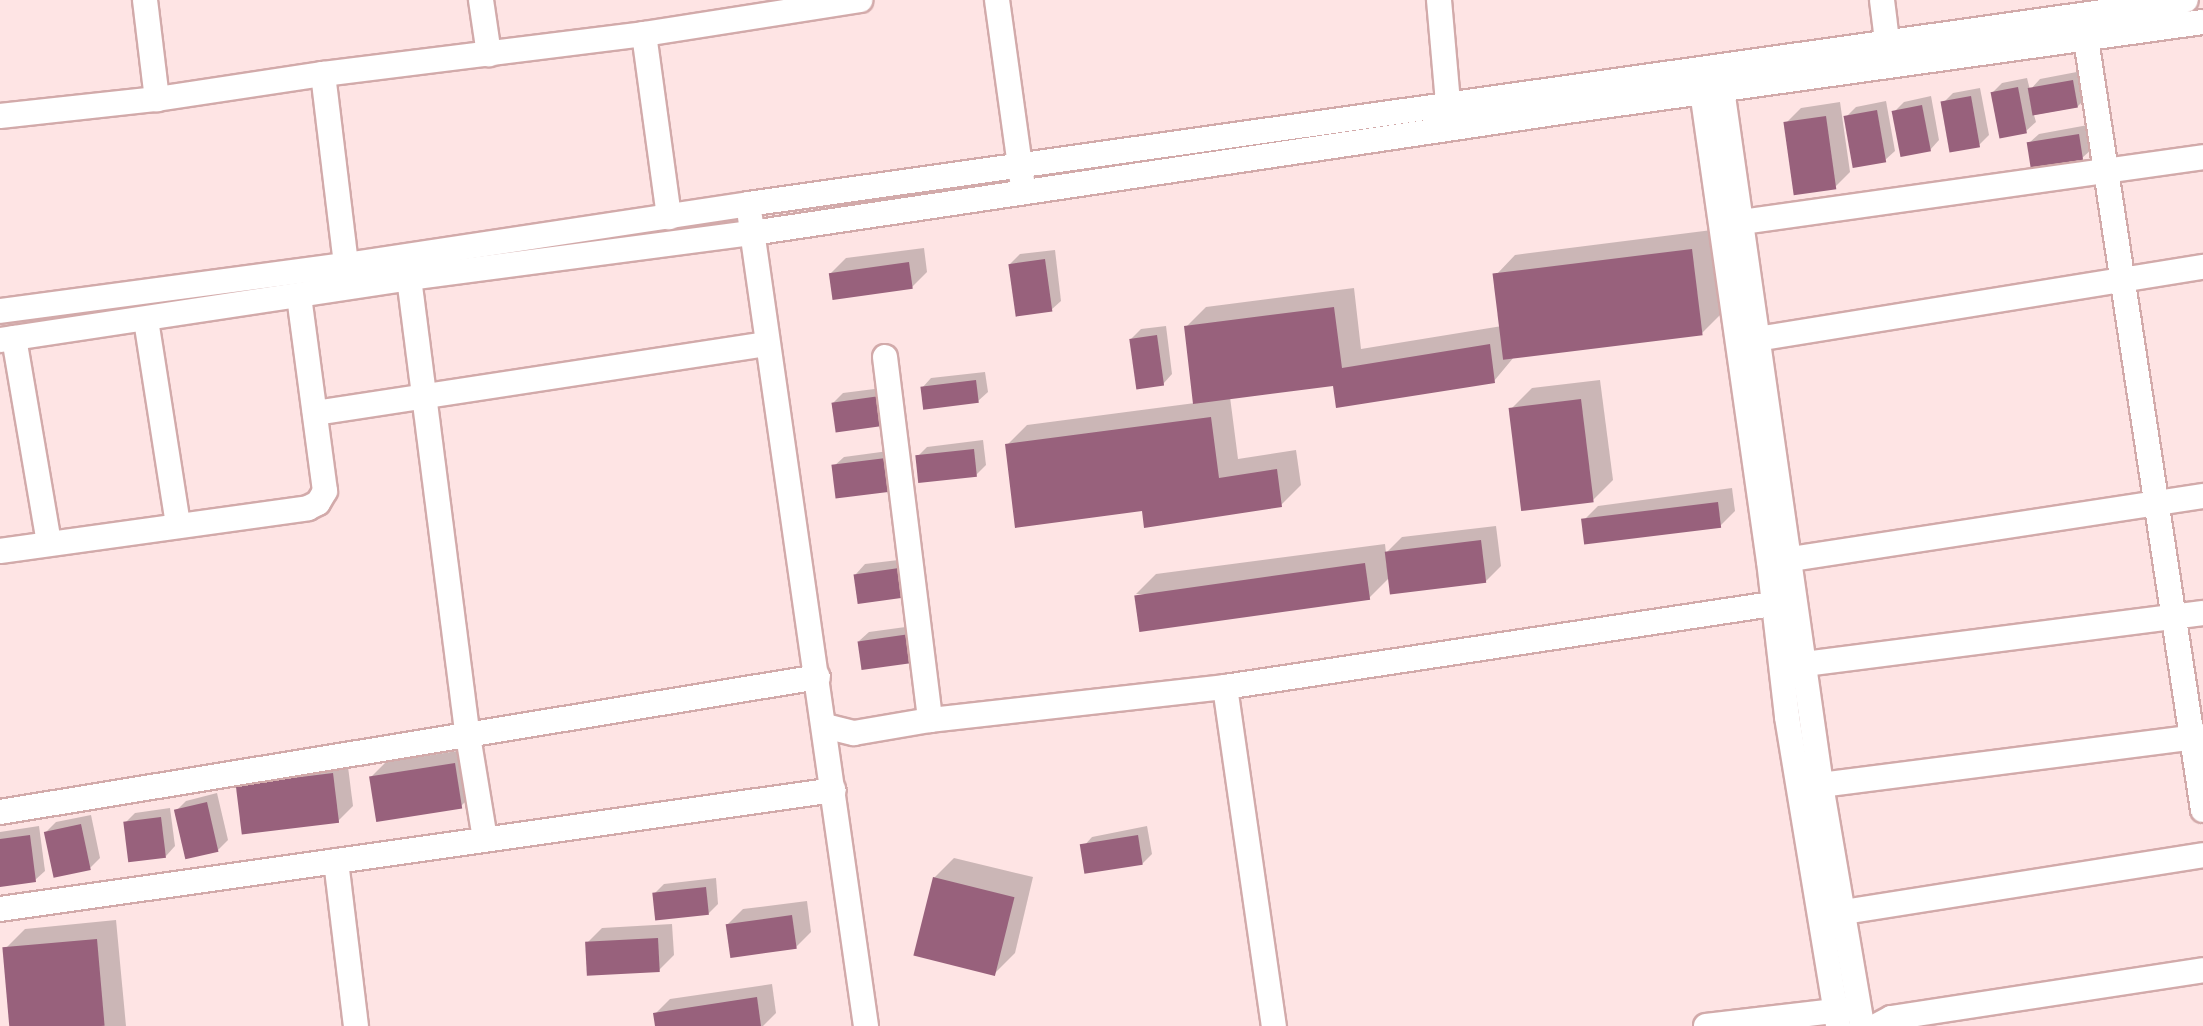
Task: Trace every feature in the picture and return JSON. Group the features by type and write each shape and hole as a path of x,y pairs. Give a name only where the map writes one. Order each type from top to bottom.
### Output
{"street":[{"path":"145,0 157,99"},
{"path":"481,0 489,54"},
{"path":"0,116 157,99 323,74 644,34 819,3 860,0"},
{"path":"997,0 1025,191"},
{"path":"1439,0 1448,103"},
{"path":"1882,0 1887,41"},
{"path":"49,543 7,339 409,278 752,233 1710,80 2085,28 2186,0"},
{"path":"0,311 346,265 1448,103 1710,80 1887,41 2203,22"},
{"path":"2085,28 2154,502 2173,618 2198,737 2203,810"},
{"path":"644,34 669,217"},
{"path":"323,74 346,265"},
{"path":"1710,80 1742,222 1821,785 1844,912 1849,1018"},
{"path":"1710,80 1787,717 1849,1018"},
{"path":"1742,222 2203,157"},
{"path":"748,204 866,1026"},
{"path":"1757,339 2203,267"},
{"path":"409,278 468,736 485,839"},
{"path":"0,551 308,508 318,503 325,491 299,296"},
{"path":"146,320 178,524"},
{"path":"315,413 767,344"},
{"path":"885,357 930,720"},
{"path":"1791,559 2203,496"},
{"path":"825,726 854,733 930,720 1225,687 1772,604"},
{"path":"1805,664 2203,613"},
{"path":"0,812 818,677"},
{"path":"1225,687 1274,1026"},
{"path":"1821,785 2198,737"},
{"path":"0,909 834,790"},
{"path":"1844,912 2203,855"},
{"path":"336,861 356,1026"},
{"path":"1706,1026 1849,1018 1884,1022 2203,970"}],"building":[{"path":"2073,80 2078,108 2033,116 2028,88"},
{"path":"2018,87 2027,133 1999,138 1991,92"},
{"path":"1971,96 1980,147 1950,153 1940,101"},
{"path":"1922,105 1931,151 1901,157 1892,111"},
{"path":"1877,110 1886,162 1853,168 1844,116"},
{"path":"1826,116 1836,189 1794,195 1783,122"},
{"path":"2079,134 2083,160 2031,168 2027,142"},
{"path":"1692,249 1703,335 1503,360 1492,273"},
{"path":"1045,259 1052,311 1016,317 1008,264"},
{"path":"909,262 913,289 833,300 829,273"},
{"path":"1334,307 1342,368 1490,344 1495,383 1336,408 1333,386 1193,404 1184,326"},
{"path":"1157,335 1164,386 1136,389 1129,339"},
{"path":"976,380 979,403 923,410 920,387"},
{"path":"880,396 884,426 836,433 831,403"},
{"path":"1581,399 1594,502 1521,511 1509,408"},
{"path":"1211,417 1219,478 1277,469 1282,507 1144,528 1142,511 1015,528 1005,444"},
{"path":"974,449 977,477 918,483 915,455"},
{"path":"886,458 890,492 836,498 831,465"},
{"path":"1718,502 1721,528 1584,545 1581,519"},
{"path":"1481,540 1486,583 1390,595 1385,552"},
{"path":"1365,563 1370,600 1139,632 1134,595"},
{"path":"906,567 910,597 858,604 854,574"},
{"path":"910,634 914,663 862,670 858,641"},
{"path":"455,763 462,808 376,822 369,777"},
{"path":"333,773 339,823 242,835 236,785"},
{"path":"207,802 218,852 185,859 174,810"},
{"path":"161,817 166,858 128,862 123,822"},
{"path":"81,824 91,870 54,878 44,832"},
{"path":"30,835 36,882 0,887 0,839"},
{"path":"1138,835 1143,865 1084,874 1080,844"},
{"path":"933,877 1015,897 995,976 913,956"},
{"path":"706,887 709,915 655,920 652,893"},
{"path":"792,915 797,949 730,958 726,924"},
{"path":"658,938 660,972 587,976 585,942"},
{"path":"97,939 105,1026 9,1026 2,947"},
{"path":"757,997 761,1026 655,1026 653,1013"}]}
